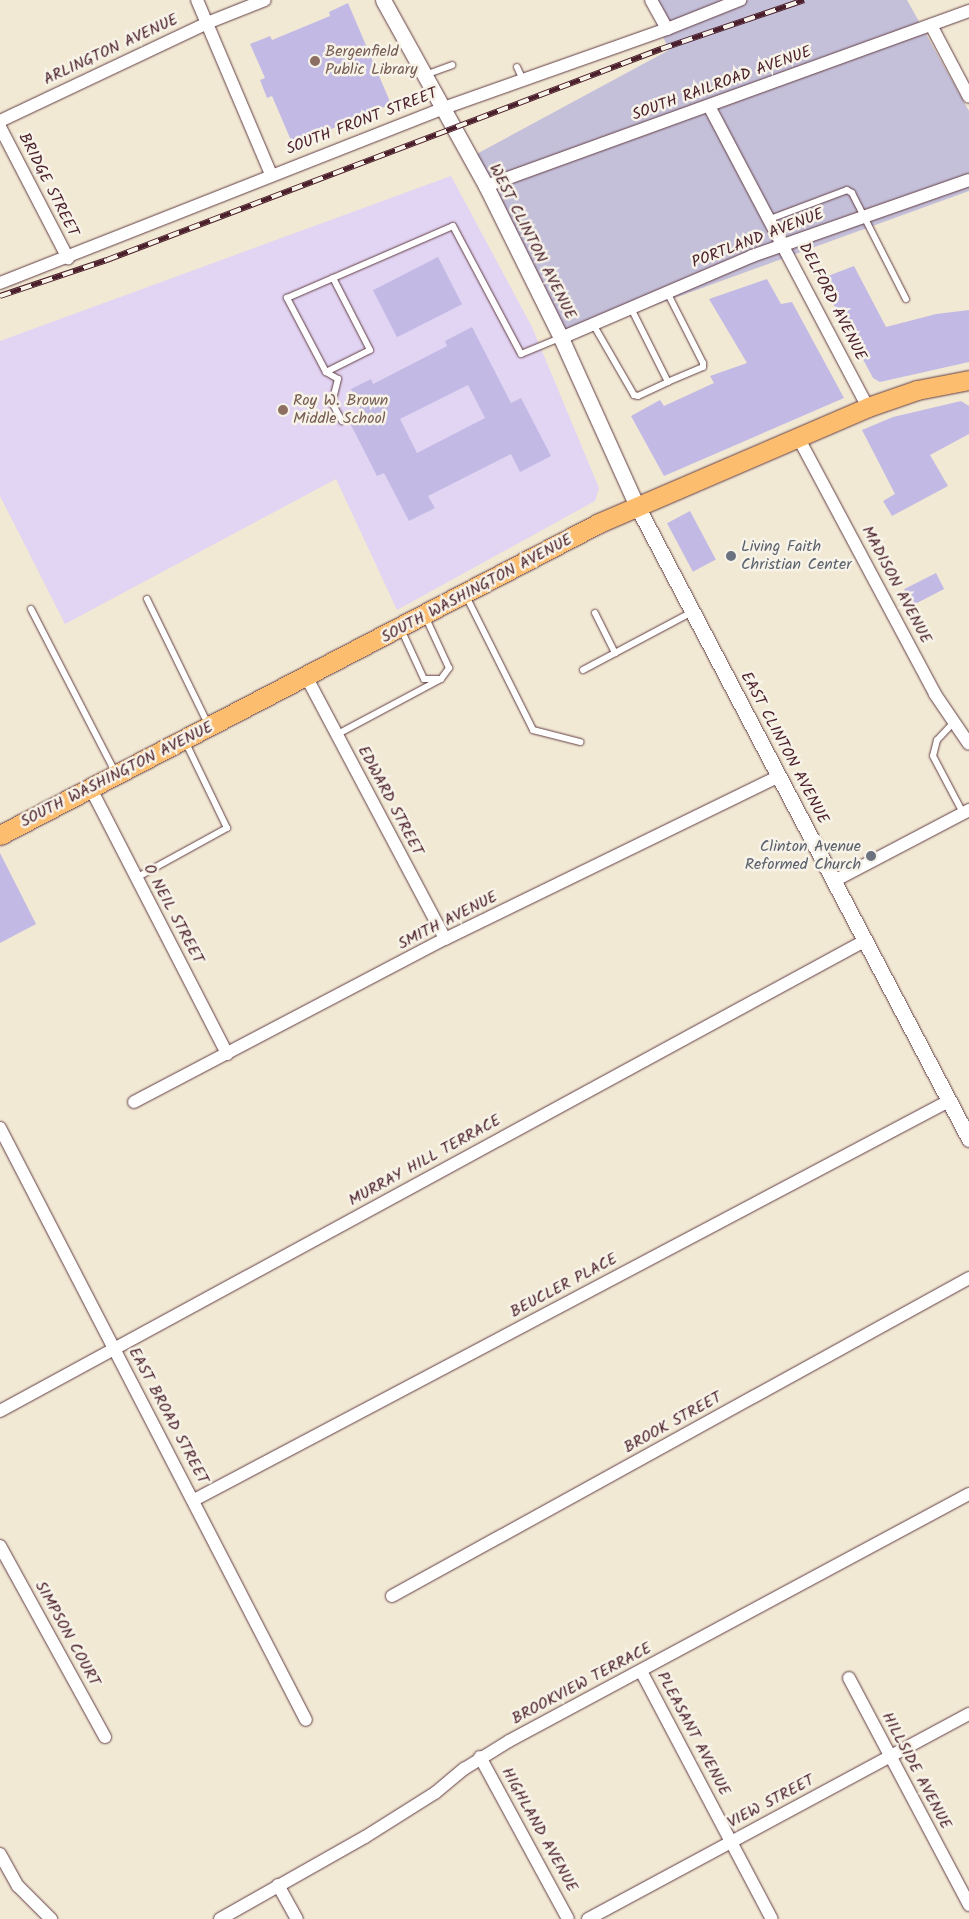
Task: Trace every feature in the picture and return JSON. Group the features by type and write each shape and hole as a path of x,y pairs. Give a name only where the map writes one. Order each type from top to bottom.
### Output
{"main road":[{"name":"SOUTH WASHINGTON AVENUE","path":"0,835 637,506 799,439 868,408 917,390 969,380"}],"street":[{"path":"198,0 271,174"},
{"name":"ARLINGTON AVENUE","path":"0,121 207,23 265,0"},
{"name":"WEST CLINTON AVENUE","path":"383,0 441,109 486,186 561,338 637,506"},
{"path":"651,0 668,29"},
{"name":"SOUTH FRONT STREET","path":"0,283 68,258 271,174 441,109 668,29 740,0"},
{"name":"SOUTH RAILROAD AVENUE","path":"486,186 969,11"},
{"path":"931,25 969,97"},
{"name":"DELFORD AVENUE","path":"709,106 784,245 868,408"},
{"name":"BRIDGE STREET","path":"0,127 68,258"},
{"name":"PORTLAND AVENUE","path":"561,338 784,245 969,180"},
{"name":"MADISON AVENUE","path":"799,439 935,694 969,744"},
{"name":"EAST CLINTON AVENUE","path":"637,506 969,1139"},
{"name":"EDWARD STREET","path":"307,678 446,939"},
{"name":"SMITH AVENUE","path":"134,1102 446,939 779,776"},
{"name":"O NEIL STREET","path":"91,789 135,879 227,1054"},
{"path":"834,882 966,812"},
{"name":"MURRAY HILL TERRACE","path":"0,1410 866,940"},
{"name":"BEUCLER PLACE","path":"194,1500 949,1101"},
{"name":"EAST BROAD STREET","path":"0,1128 194,1500 306,1720"},
{"name":"BROOK STREET","path":"392,1596 969,1278"},
{"name":"BROOKVIEW TERRACE","path":"220,1919 435,1793 480,1757 969,1494"},
{"name":"SIMPSON COURT","path":"0,1546 105,1738"},
{"name":"PLEASANT AVENUE","path":"641,1671 772,1919"},
{"name":"HILLSIDE AVENUE","path":"849,1678 969,1905"},
{"name":"VIEW STREET","path":"588,1919 969,1714"},
{"name":"HIGHLAND AVENUE","path":"480,1757 568,1919"},
{"path":"0,1854 18,1886 51,1919"},
{"path":"278,1886 297,1919"}],"lane":[{"path":"424,76 452,65"},
{"path":"517,67 523,80"},
{"path":"770,219 847,190 852,193 906,299"},
{"path":"342,421 332,403 338,379 326,372 287,298 453,226 521,354 561,338"},
{"path":"326,372 370,350 332,278"},
{"path":"593,324 634,395 668,382 703,367 703,363 668,292"},
{"path":"631,308 668,382"},
{"path":"466,594 533,730 580,742"},
{"path":"147,600 210,727"},
{"path":"31,609 116,775"},
{"path":"584,670 693,612"},
{"path":"595,613 616,653"},
{"path":"336,735 441,679 449,668 426,616"},
{"path":"400,629 424,679 441,679"},
{"path":"954,722 937,740 933,756 966,812"},
{"path":"135,879 227,828 184,740"}],"shaded area":[{"path":"646,0 907,0 969,111 969,191 564,338 471,157 669,50"},
{"name":"Roy W. Brown Middle School","path":"451,176 532,327 599,488 595,501 397,610 336,479 65,624 0,496 0,341"}],"building":[{"name":"Bergenfield Public Library","path":"348,3 391,104 293,145 272,96 267,98 260,80 265,78 250,44 270,36 272,40 330,16 329,12"},
{"path":"438,257 462,304 397,337 373,290"},
{"path":"854,266 886,327 936,314 969,310 969,362 880,382 873,378 820,279"},
{"path":"767,279 781,304 792,302 844,398 664,476 631,416 660,400 664,406 714,383 710,376 747,363 709,299"},
{"path":"472,327 511,403 521,398 551,456 520,472 511,454 428,496 435,508 409,521 384,473 377,476 347,417 361,410 351,389 371,379 373,384 447,346 445,341","holes":["468,385 485,418 417,453 400,419"]},
{"path":"961,401 969,406 969,434 930,455 948,486 892,516 883,501 895,494 862,430 893,417"},
{"path":"690,511 716,560 693,572 667,523"},
{"path":"936,573 944,589 912,605 904,589"},
{"path":"0,853 36,924 0,943"}],"railway":[{"path":"0,296 107,260 661,49 804,0"}],"place":[{"name":"Bergenfield Public Library","path":"315,61"},
{"name":"Roy W. Brown Middle School","path":"283,410"},
{"name":"Living Faith Christian Center","path":"731,556"},
{"name":"Clinton Avenue Reformed Church","path":"871,856"}]}
